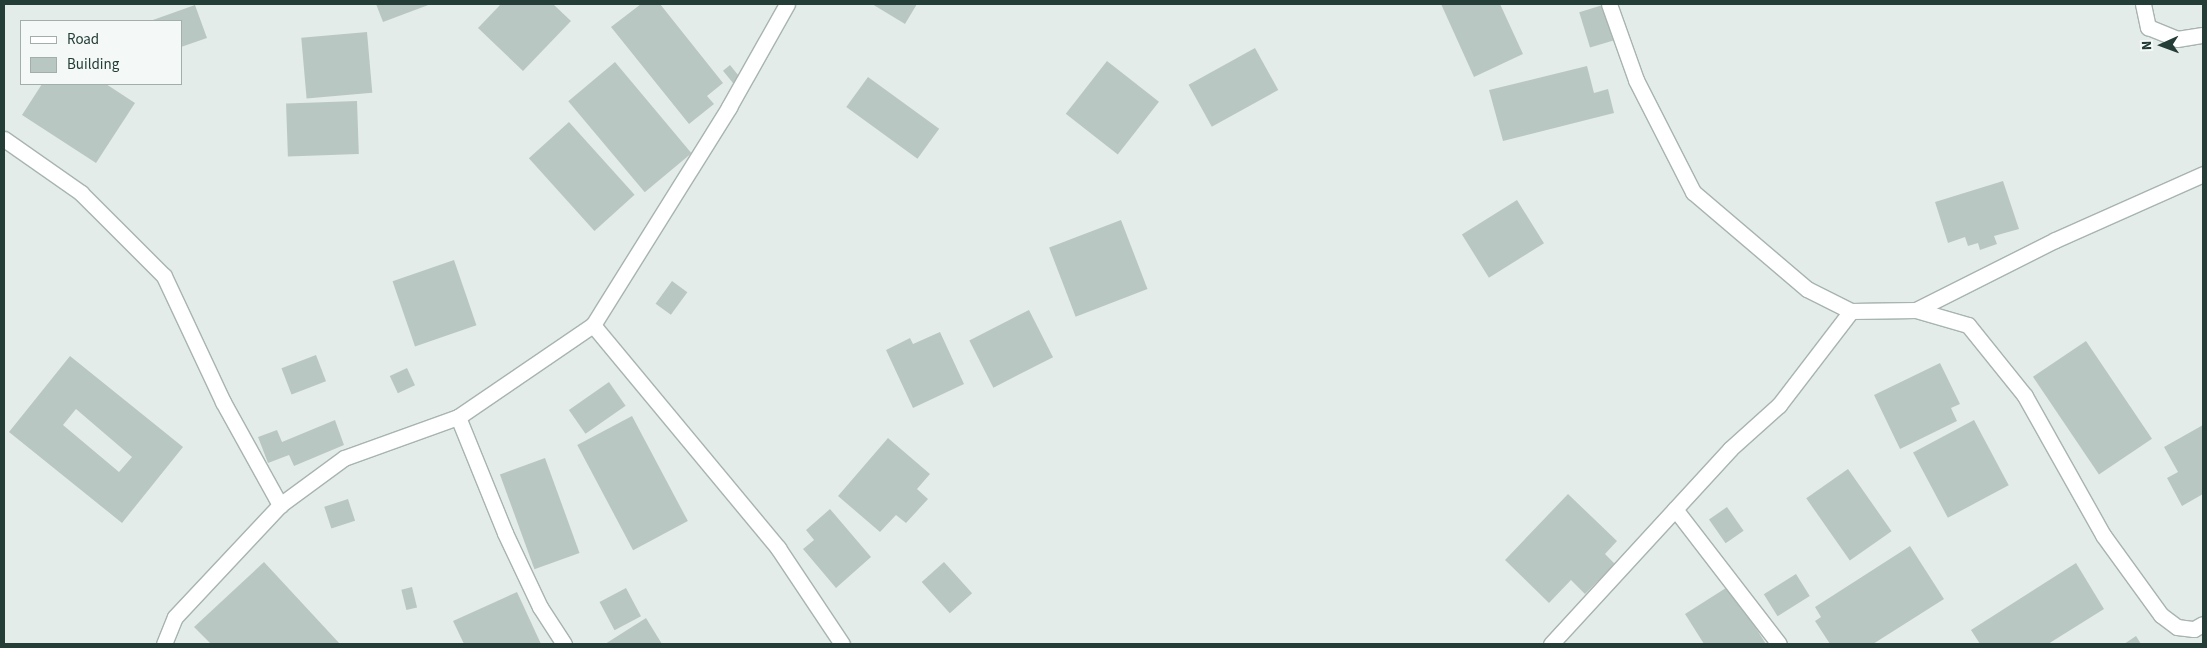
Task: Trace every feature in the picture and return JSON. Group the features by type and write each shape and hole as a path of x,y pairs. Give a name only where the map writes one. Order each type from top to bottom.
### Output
{"street":[{"path":"164,644 175,617 280,505 344,458 458,417 593,325 729,107 787,4"},
{"path":"1609,4 1636,80 1692,192 1806,289 1851,311 1916,310 1968,325 2025,396 2104,535 2161,615 2177,627 2194,630 2203,624"},
{"path":"2143,4 2148,27 2177,40 2203,36"},
{"path":"4,139 81,193 164,276 223,402 280,505"},
{"path":"1916,310 2055,240 2203,174"},
{"path":"1551,644 1730,449 1779,405 1851,311"},
{"path":"593,325 778,548 842,644"},
{"path":"458,417 505,533 540,606 564,644"},
{"path":"1675,509 1779,644"}],"building":[{"path":"376,4 431,4 383,22"},
{"path":"501,4 553,4 571,21 523,71 478,28"},
{"path":"641,4 660,4 723,83 707,96 714,104 689,124 611,27"},
{"path":"872,4 917,4 905,24"},
{"path":"1441,4 1500,4 1523,54 1474,77"},
{"path":"1606,4 1617,39 1590,48 1579,12"},
{"path":"195,5 207,38 182,47 182,20 153,20"},
{"path":"367,32 372,93 307,99 301,38"},
{"path":"1255,48 1278,90 1212,127 1189,85"},
{"path":"1107,61 1159,102 1118,154 1066,114"},
{"path":"615,62 691,153 645,192 568,101"},
{"path":"730,65 743,81 736,87 723,71"},
{"path":"1587,66 1594,93 1608,89 1614,113 1503,141 1489,90"},
{"path":"868,77 939,129 917,159 846,107"},
{"path":"41,85 108,85 135,103 96,163 22,115"},
{"path":"357,101 359,154 288,156 286,103"},
{"path":"569,122 635,195 594,231 529,158"},
{"path":"2003,181 2019,229 1994,236 1997,244 1980,250 1978,243 1968,246 1965,237 1948,243 1935,202"},
{"path":"1517,200 1544,243 1489,278 1462,234"},
{"path":"1121,220 1148,289 1076,317 1049,248"},
{"path":"454,260 476,325 415,346 393,281"},
{"path":"672,281 687,292 671,315 656,304"},
{"path":"1029,310 1053,357 993,388 969,340"},
{"path":"940,332 964,384 913,408 886,350 910,338 913,344"},
{"path":"2086,341 2152,439 2099,475 2033,377"},
{"path":"316,355 326,381 291,394 281,368"},
{"path":"70,356 183,447 122,523 9,432","holes":["76,409 132,457 119,472 63,425"]},
{"path":"1940,363 1960,404 1951,408 1957,421 1900,449 1874,395"},
{"path":"407,368 415,385 398,393 390,376"},
{"path":"609,382 626,406 585,434 569,410"},
{"path":"632,416 688,521 633,550 577,445"},
{"path":"335,420 344,445 294,466 289,455 268,463 258,437 277,430 282,442"},
{"path":"1974,420 2009,485 1948,518 1913,452"},
{"path":"2203,425 2203,494 2182,506 2167,478 2178,472 2164,447"},
{"path":"888,438 930,474 917,489 928,499 906,523 896,515 880,532 838,496"},
{"path":"545,458 580,553 534,569 500,474"},
{"path":"1848,469 1892,531 1850,561 1806,498"},
{"path":"1568,494 1617,541 1605,554 1615,564 1585,594 1571,580 1549,603 1505,560"},
{"path":"348,499 355,521 331,529 324,507"},
{"path":"1727,507 1744,531 1726,543 1709,520"},
{"path":"830,509 871,557 836,588 803,549 814,540 806,530"},
{"path":"1910,546 1944,599 1873,644 1830,644 1815,621 1821,617 1815,607"},
{"path":"264,562 340,644 211,644 194,627"},
{"path":"944,562 972,593 950,613 922,582"},
{"path":"2076,563 2104,609 2048,644 1980,644 1971,630"},
{"path":"1796,574 1810,596 1778,616 1764,594"},
{"path":"1729,586 1766,644 1704,644 1685,614"},
{"path":"412,587 417,607 406,610 401,590"},
{"path":"626,588 641,616 615,630 600,602"},
{"path":"517,592 541,644 464,644 453,621"},
{"path":"646,618 662,644 605,644"},
{"path":"2136,636 2141,644 2124,644"}]}
